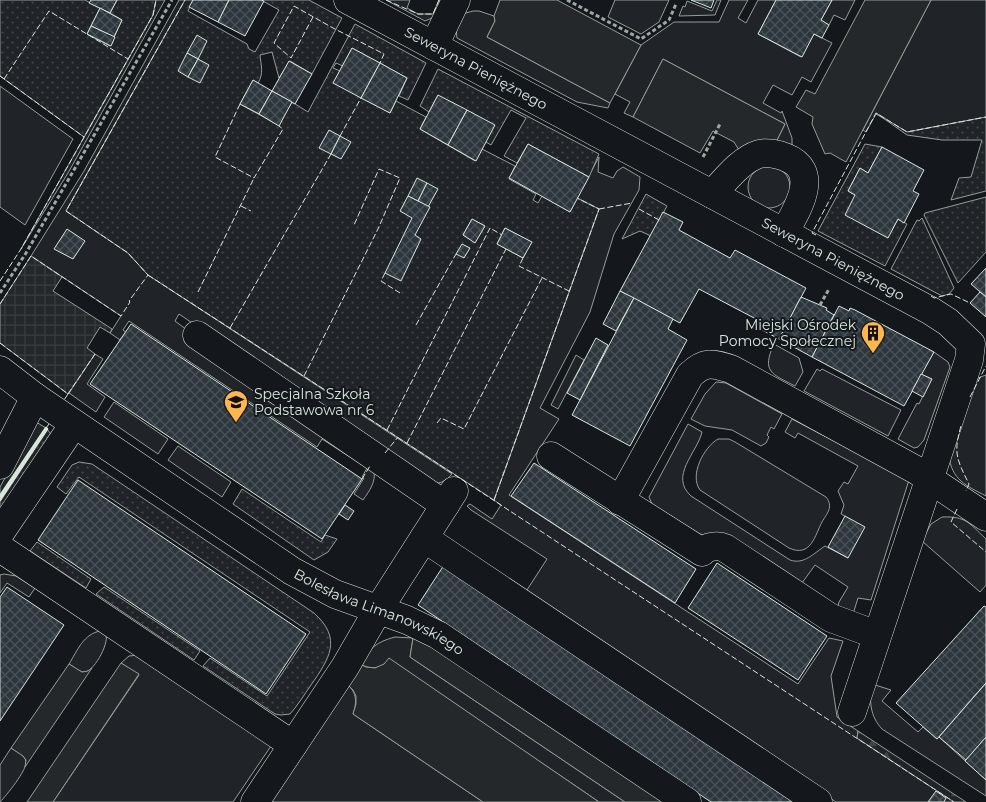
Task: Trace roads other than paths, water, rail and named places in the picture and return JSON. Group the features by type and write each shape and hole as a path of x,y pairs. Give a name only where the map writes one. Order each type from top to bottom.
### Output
{"street":[{"name":"Seweryna Pieniężnego","path":"348,0 931,311 948,322 978,347 969,360 852,712"},
{"path":"434,46 456,0"},
{"path":"712,194 736,170 759,154 779,154 790,159 799,166 804,176 804,191 800,203 784,233"},
{"path":"197,335 450,498 378,610 345,667 255,802"},
{"path":"620,501 690,375 700,366 714,364 731,369 929,478 986,517"},
{"name":"Bolesława Limanowskiego","path":"0,370 74,424 292,571 335,594 407,620 438,634 686,801"},
{"path":"0,465 36,397"},
{"path":"0,533 74,424"},
{"path":"551,456 702,552 705,548 725,548 831,618 877,635"},
{"path":"424,538 818,802"},
{"path":"0,548 293,745"}],"place":[{"name":"Miejski Ośrodek Pomocy Społecznej","path":"873,354"},
{"name":"Specjalna Szkoła Podstawowa nr 6","path":"236,423"}]}
